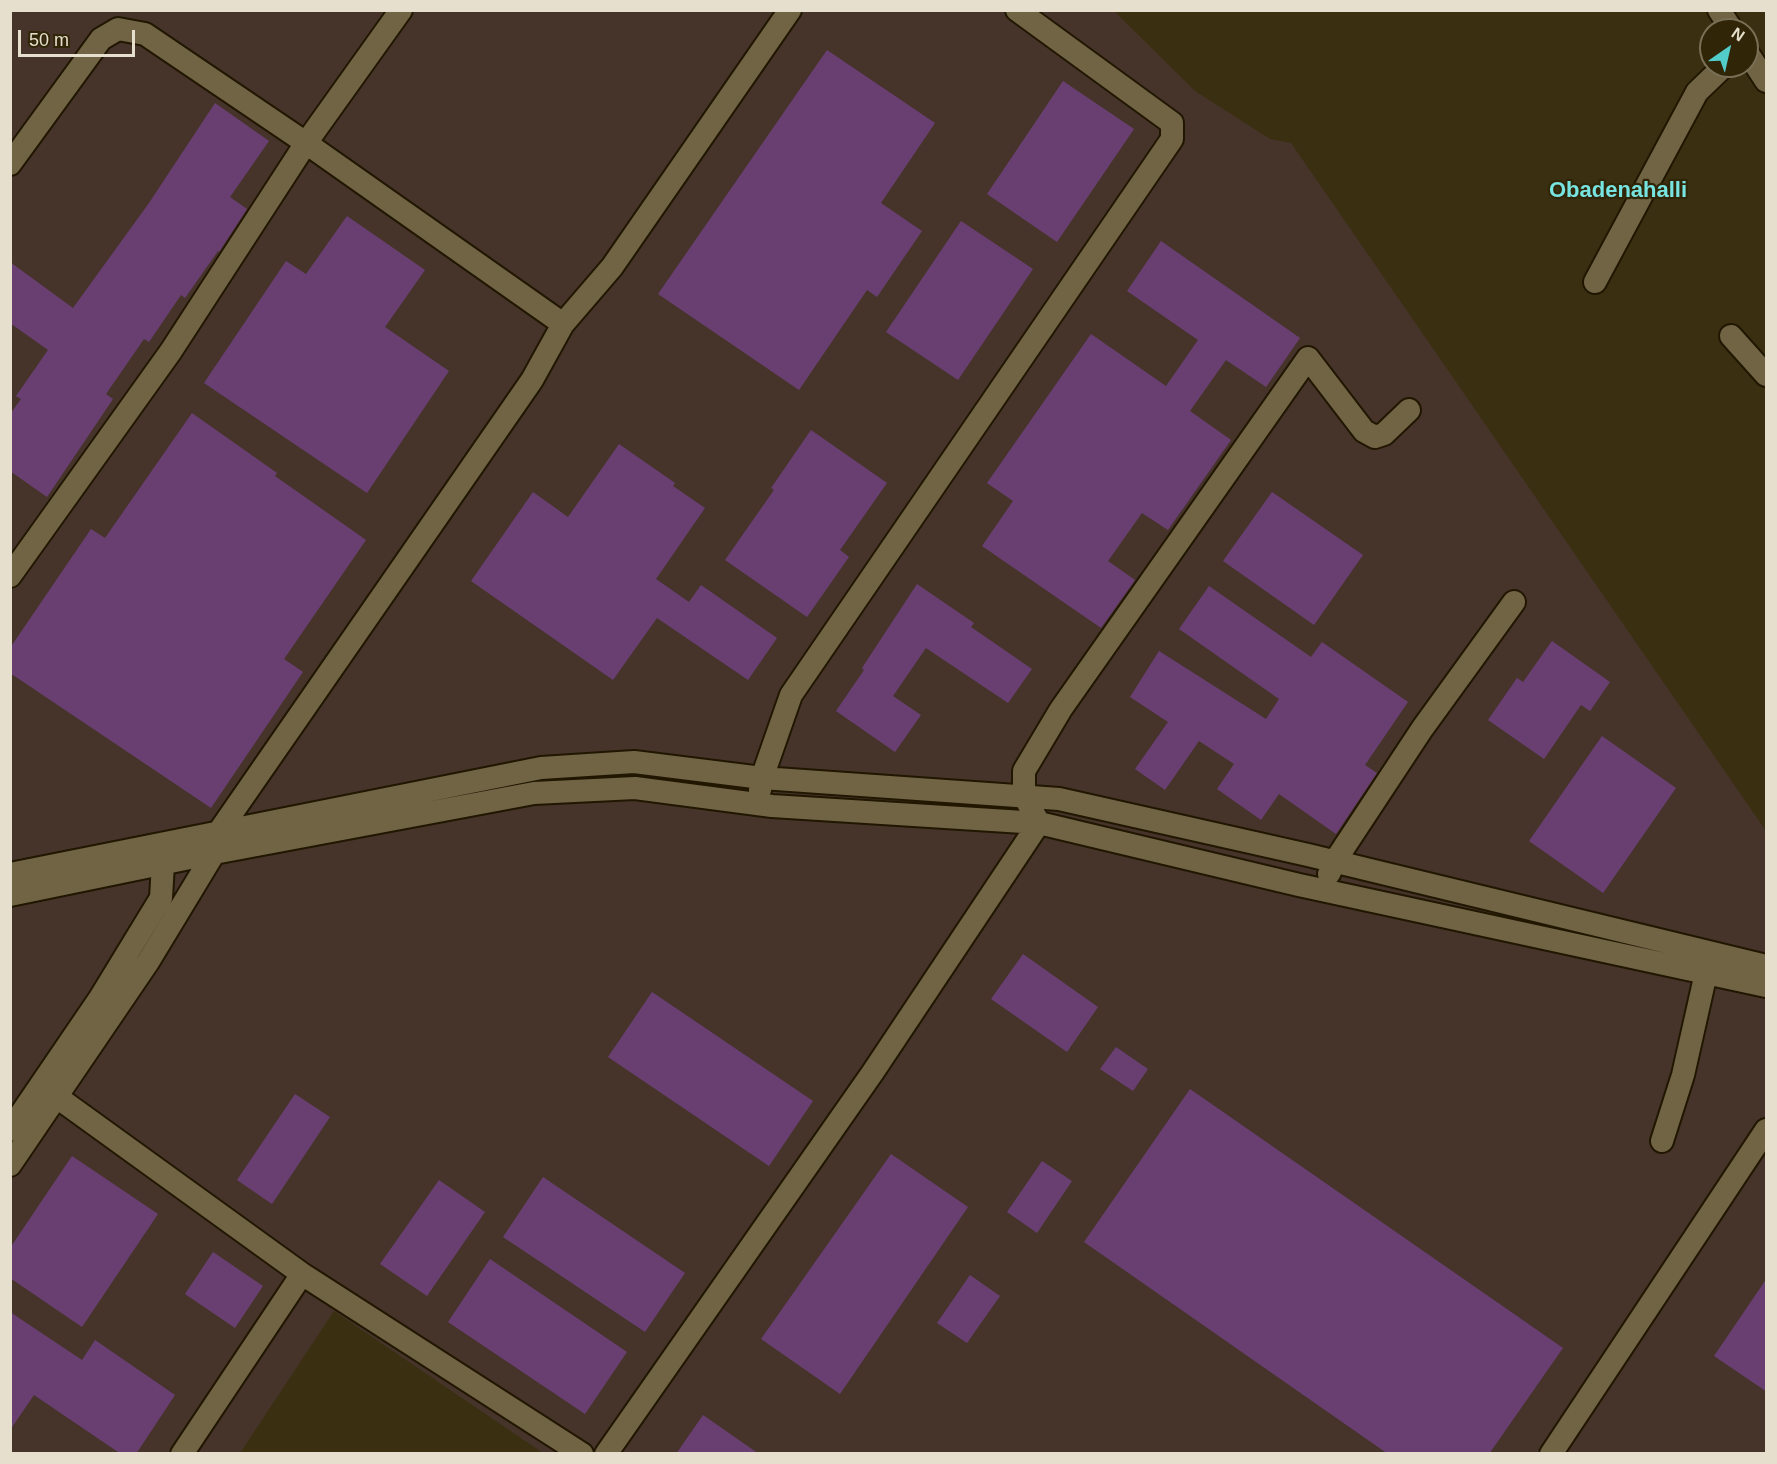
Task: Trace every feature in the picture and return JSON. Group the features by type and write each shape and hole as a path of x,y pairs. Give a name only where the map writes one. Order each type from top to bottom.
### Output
{"street":[{"path":"10,576 171,351 306,143 401,10"},
{"path":"10,1165 148,963 216,843 532,380 563,324 612,267 790,10"},
{"path":"758,805 762,778 791,695 1172,139 1172,123 1017,10"},
{"path":"10,164 101,39 118,29 145,34 306,143 563,324"},
{"path":"1595,282 1697,92 1712,78"},
{"path":"1731,336 1767,375"},
{"path":"1039,823 1024,796 1024,771 1061,709 1308,358 1364,431 1375,437 1384,434 1409,410"},
{"path":"1323,890 1335,861 1422,729 1514,602"},
{"path":"10,874 160,854 216,843 541,768 634,762 762,778 1059,799 1335,861 1767,966"},
{"path":"216,843 534,793 635,788 758,805 1039,823 1323,890 1767,986"},
{"path":"606,1454 873,1072 1039,823"},
{"path":"10,895 160,854"},
{"path":"10,1130 100,998 161,898 160,854"},
{"path":"1662,1140 1683,1075 1706,973"},
{"path":"57,1097 302,1274 582,1454"},
{"path":"1551,1454 1767,1130"},
{"path":"182,1454 302,1274"}],"shaded area":[{"path":"11,11 1114,11 1195,91 1270,139 1291,143 1766,831 1766,1453 543,1453 334,1311 240,1453 11,1453"}],"building":[{"path":"827,50 935,123 881,203 922,231 877,297 867,290 799,390 658,294"},
{"path":"1063,81 1134,129 1057,242 987,194"},
{"path":"215,103 269,141 230,197 247,209 185,298 181,295 149,342 144,339 106,394 113,399 47,497 10,471 10,414 21,399 16,396 48,350 10,323 10,262 73,308 149,203"},
{"path":"347,216 425,270 385,327 449,371 367,493 204,383 286,261 306,274"},
{"path":"961,221 1033,269 958,380 886,332"},
{"path":"1161,241 1300,338 1266,387 1226,360 1190,411 1231,440 1168,530 1142,513 1108,561 1135,580 1101,628 982,546 1013,501 987,483 1091,334 1166,386 1198,340 1127,291"},
{"path":"192,413 277,473 275,476 366,540 284,659 303,672 211,808 10,673 10,648 91,529 105,538"},
{"path":"811,430 887,483 840,550 849,557 807,617 725,560 774,490 771,488"},
{"path":"619,444 675,483 673,486 705,508 656,579 689,602 701,585 777,638 748,680 657,618 613,680 471,581 533,492 568,517"},
{"path":"1272,492 1363,555 1314,625 1223,561"},
{"path":"917,584 974,623 971,627 1032,669 1008,703 926,648 893,696 921,715 895,752 836,711"},
{"path":"1209,586 1311,657 1322,642 1408,702 1365,765 1377,773 1336,834 1279,794 1261,820 1217,789 1234,764 1199,741 1165,790 1135,769 1168,722 1130,697 1159,651 1266,719 1279,699 1179,629"},
{"path":"1552,641 1610,682 1590,711 1581,705 1544,759 1488,720 1517,678 1523,682"},
{"path":"1602,736 1676,788 1603,893 1529,841"},
{"path":"1023,954 1098,1007 1067,1052 991,999"},
{"path":"652,992 813,1101 769,1166 608,1057"},
{"path":"1116,1047 1148,1069 1133,1091 1100,1069"},
{"path":"1190,1089 1563,1348 1489,1454 1388,1454 1084,1242"},
{"path":"295,1094 330,1117 272,1204 237,1180"},
{"path":"891,1154 968,1207 840,1394 761,1339"},
{"path":"72,1156 158,1214 82,1327 10,1278 10,1248"},
{"path":"1042,1161 1072,1181 1037,1233 1007,1212"},
{"path":"543,1177 685,1273 645,1332 503,1237"},
{"path":"439,1180 485,1212 427,1296 380,1264"},
{"path":"213,1252 263,1286 235,1328 185,1294"},
{"path":"490,1259 627,1352 585,1414 448,1322"},
{"path":"970,1275 1000,1296 967,1343 937,1323"},
{"path":"1767,1278 1767,1392 1714,1356"},
{"path":"10,1312 82,1360 95,1340 175,1395 136,1454 121,1454 34,1395 10,1430"},
{"path":"703,1415 759,1454 676,1454"}],"district":[{"name":"Obadenahalli","path":"1618,191"}]}
